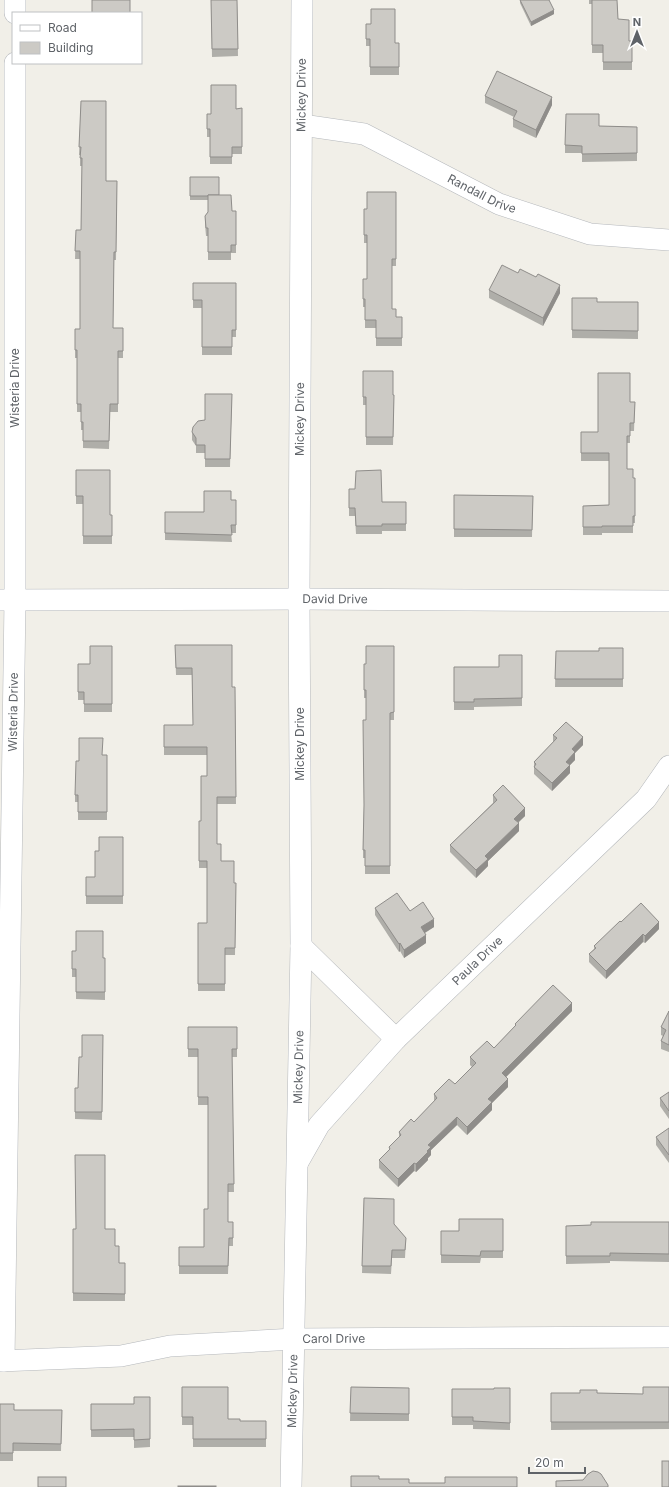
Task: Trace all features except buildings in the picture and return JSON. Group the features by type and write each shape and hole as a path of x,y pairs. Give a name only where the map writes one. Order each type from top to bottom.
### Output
{"street":[{"path":"15,0 15,12"},
{"name":"Mickey Drive","path":"291,1487 301,946 299,599 302,0"},
{"name":"Wisteria Drive","path":"2,1361 8,600 15,64"},
{"name":"Randall Drive","path":"302,125 364,134 499,204 590,234 669,240"},
{"name":"David Drive","path":"8,600 299,599 669,601"},
{"name":"Paula Drive","path":"296,1165 319,1125 396,1039 646,799 669,766"},
{"path":"301,946 396,1039"},
{"name":"Carol Drive","path":"2,1361 121,1356 170,1346 294,1339 669,1337"}]}
